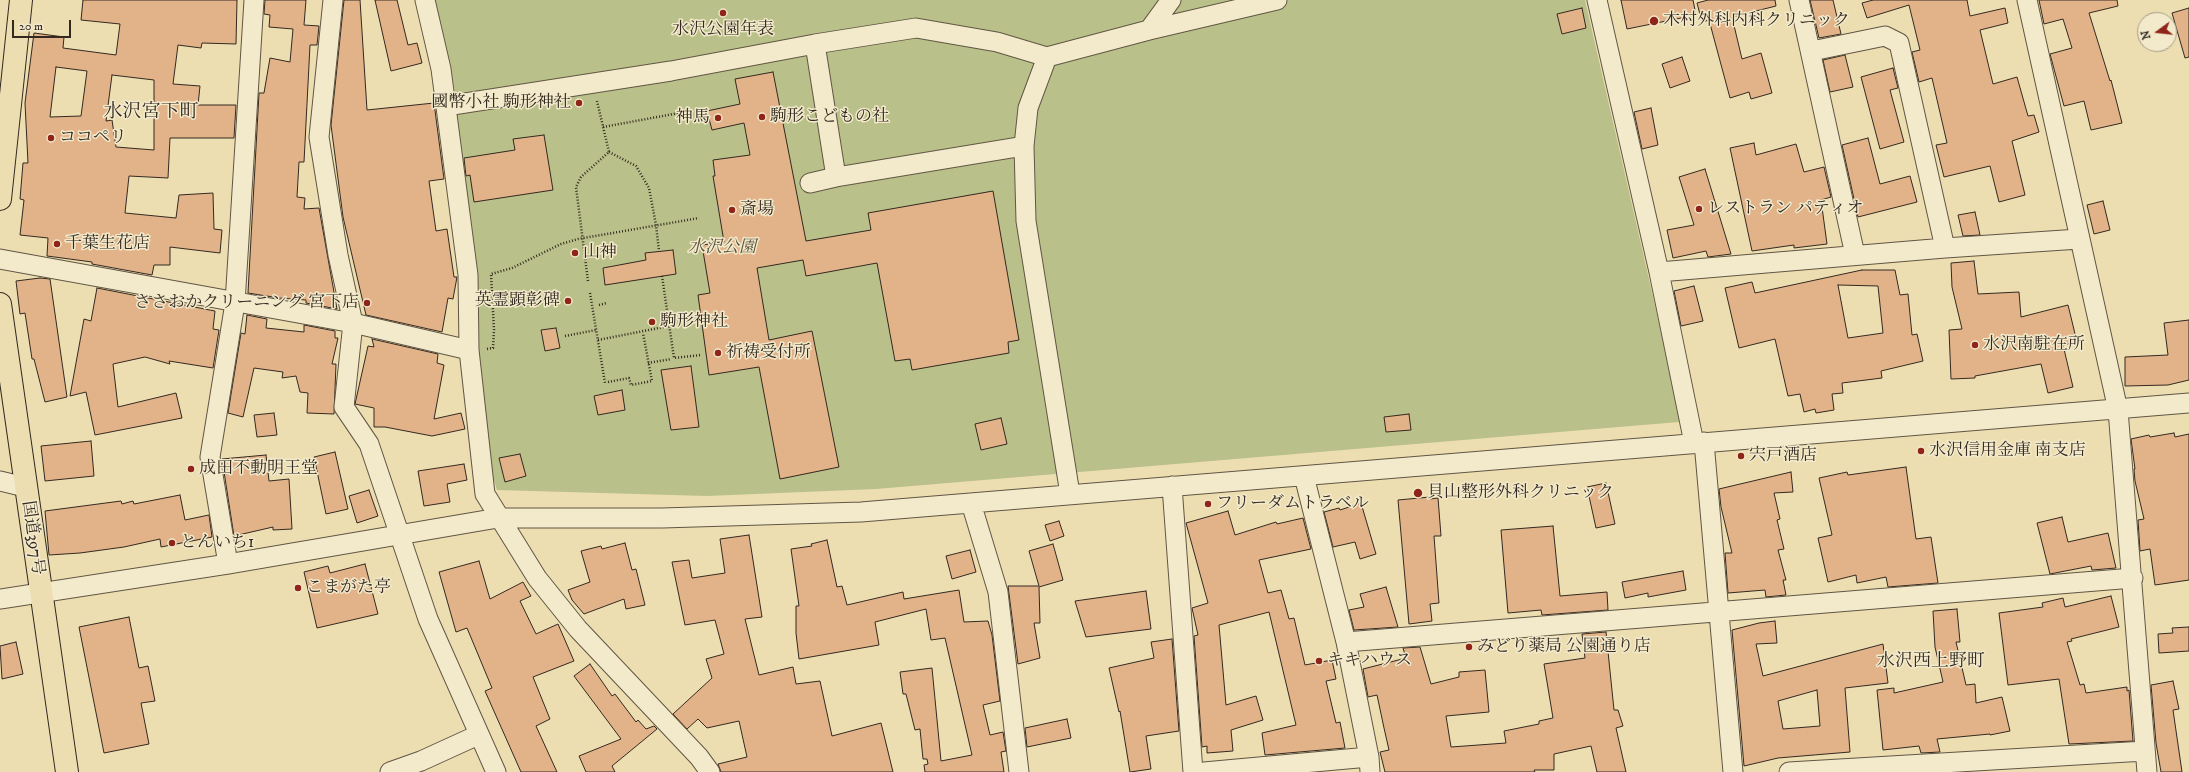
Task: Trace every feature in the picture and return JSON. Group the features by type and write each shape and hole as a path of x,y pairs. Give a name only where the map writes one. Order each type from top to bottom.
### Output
{"highway":[{"path":"0,199 21,0"},
{"name":"国道397号","path":"0,304 66,772"}],"street":[{"path":"228,564 210,457 235,303 254,0"},
{"path":"333,0 319,137 338,255 353,323 344,407 369,444 398,535 428,619 478,735 496,772"},
{"path":"425,0 441,69 468,275 469,350 485,494 498,518 517,544 537,578 578,629 699,757 710,772"},
{"path":"1150,30 1171,0"},
{"path":"446,106 671,71 815,44 916,28 997,42 1047,57 1150,30 1277,0"},
{"path":"1597,0 1699,443 1719,613 1733,772"},
{"path":"1799,0 1812,51 1855,255"},
{"path":"2027,0 2118,410 2147,772"},
{"path":"1812,51 1884,36 1898,43 1945,248"},
{"path":"815,44 836,177"},
{"path":"1047,57 1028,108 1024,146 1026,221 1070,494"},
{"path":"810,183 836,177 1024,146"},
{"path":"1659,272 1855,255 2079,239"},
{"path":"0,259 235,303 353,323 469,350"},
{"path":"0,599 228,564 498,518 662,518 853,512 2118,410 2189,402"},
{"path":"1204,772 1369,765 1346,642 1304,476"},
{"path":"0,481 25,487"},
{"path":"1172,486 1193,772"},
{"path":"971,503 998,592 1019,772"},
{"path":"1346,642 1719,613 2132,578"},
{"path":"390,772 423,767 478,735"},
{"path":"1789,772 1867,770 2146,751"}],"path":[{"path":"600,112 609,152 636,166 649,188 659,251"},
{"path":"603,127 679,113"},
{"path":"588,281 576,187 581,176 609,152"},
{"path":"492,289 491,274 512,268 561,244 582,238 699,218"},
{"path":"662,276 674,358 701,355"},
{"path":"590,293 607,382 629,378 631,385 652,381 643,333"},
{"path":"599,305 607,303"},
{"path":"598,340 669,326"},
{"path":"565,336 596,330"},
{"path":"648,363 671,359"}],"green space":[{"name":"水沢公園","path":"435,0 1585,0 1679,410 1679,422 876,489 707,496 497,490 493,477 480,366 475,277 454,86"}],"building":[{"path":"83,0 237,0 236,44 202,43 201,48 178,45 173,84 200,86 198,105 236,105 234,138 170,138 168,178 129,176 125,213 176,218 179,195 213,193 214,229 222,230 220,253 170,247 170,265 154,265 152,275 92,264 92,262 47,256 48,238 20,235 24,200 20,199 23,163 28,163 25,103 34,33 64,37 63,48 116,55 120,24 81,20","holes":["56,67 87,71 81,116 50,117","112,75 154,80 154,150 116,147 112,120 106,121"]},
{"path":"265,0 306,0 304,25 319,26 317,45 310,45 304,162 299,162 297,197 305,198 304,209 319,208 337,309 306,303 306,300 279,298 248,293 259,93 264,93 270,58 290,62 293,29 269,27 270,15 264,14"},
{"path":"344,0 360,0 367,110 434,103 444,179 429,181 436,231 447,229 454,277 457,277 453,299 448,298 442,332 366,315 343,217 331,125"},
{"path":"375,0 397,0 408,45 417,43 422,63 391,71"},
{"path":"1621,0 1693,0 1696,15 1627,29"},
{"path":"1708,0 1775,0 1776,6 1732,17 1742,59 1761,53 1772,93 1751,99 1749,92 1730,98 1709,20 1702,22 1697,3"},
{"path":"1810,0 1833,0 1841,34 1819,38"},
{"path":"1873,0 1967,0 1970,16 2005,8 2008,23 1980,30 1993,84 2017,77 2028,116 2034,115 2039,132 2012,141 2025,195 1999,202 1990,166 1944,177 1936,145 1947,143 1932,78 1919,82 1912,52 1920,50 1909,5 1867,18 1862,3"},
{"path":"2039,0 2117,0 2118,6 2089,13 2110,81 2111,80 2122,123 2091,130 2084,101 2064,106 2050,54 2072,48 2063,19 2044,24"},
{"path":"1582,8 1586,28 1562,34 1557,14"},
{"path":"2189,8 2189,57 2185,58 2177,30 2177,12 2175,12"},
{"path":"1845,55 1853,87 1830,92 1823,60"},
{"path":"1682,57 1690,81 1670,88 1662,64"},
{"path":"1893,68 1898,88 1890,90 1904,142 1880,149 1861,77"},
{"path":"773,72 806,241 871,230 868,213 993,191 1019,340 1008,342 1009,353 912,370 910,359 895,361 877,263 806,276 803,260 757,268 769,340 812,331 839,467 780,479 759,367 709,375 698,295 710,293 702,245 724,242 713,176 715,176 713,160 750,155 744,123 712,130 707,111 740,104 735,79"},
{"path":"1651,108 1658,145 1642,149 1634,112"},
{"path":"544,135 553,190 474,202 470,175 466,176 464,158 515,150 513,139"},
{"path":"1868,138 1880,184 1910,176 1917,202 1858,217 1842,145"},
{"path":"1754,143 1756,155 1796,144 1804,172 1824,167 1831,197 1821,200 1827,244 1794,248 1794,245 1752,251 1730,148"},
{"path":"1705,169 1731,254 1708,257 1706,251 1673,258 1667,230 1694,225 1679,177"},
{"path":"2103,201 2110,230 2094,234 2087,205"},
{"path":"1975,212 1980,235 1963,236 1958,215"},
{"path":"673,250 676,274 605,285 603,268 646,260 645,253"},
{"path":"1974,261 1978,294 2019,292 2021,317 2068,305 2077,342 2063,345 2073,387 2048,393 2041,364 1975,376 1975,378 1951,379 1949,330 1962,329 1952,287 1951,263"},
{"path":"1862,270 1895,270 1900,295 1908,294 1912,335 1917,334 1923,361 1881,371 1882,378 1842,383 1843,393 1832,394 1834,410 1816,413 1815,409 1804,412 1800,394 1788,396 1775,339 1739,348 1725,288 1752,282 1755,293","holes":["1838,285 1878,286 1883,333 1848,338"]},
{"path":"40,278 50,279 67,397 45,402 34,359 32,359 25,313 20,314 16,281"},
{"path":"1694,286 1703,321 1681,326 1674,291"},
{"path":"97,288 215,311 213,329 219,330 213,368 169,361 170,364 145,357 113,364 118,407 176,393 182,418 95,435 86,392 70,396 84,319 91,321"},
{"path":"247,315 267,319 266,328 304,332 304,325 335,331 335,338 338,338 332,364 336,364 334,414 307,413 308,393 300,392 296,376 282,378 283,372 254,368 243,417 228,413 241,333 245,334"},
{"path":"2189,320 2189,380 2168,385 2125,386 2125,357 2168,355 2164,323"},
{"path":"556,328 560,348 545,351 541,330"},
{"path":"372,339 438,354 437,363 444,365 434,419 461,413 465,429 432,436 385,427 374,427 374,408 355,404 368,346 374,347"},
{"path":"691,366 699,427 671,430 661,370"},
{"path":"622,390 625,410 598,415 594,396"},
{"path":"274,413 277,435 257,437 254,415"},
{"path":"1409,414 1411,430 1386,432 1384,417"},
{"path":"1001,418 1007,444 981,450 975,424"},
{"path":"2174,433 2175,437 2189,434 2189,580 2155,585 2150,549 2140,551 2138,520 2144,519 2135,481 2131,439 2149,435 2150,437"},
{"path":"91,441 94,476 45,481 41,446"},
{"path":"335,452 348,509 326,514 314,457"},
{"path":"520,454 526,476 505,482 499,458"},
{"path":"266,455 269,481 289,479 292,529 273,530 273,527 234,536 222,459"},
{"path":"464,464 467,480 447,484 450,502 424,506 418,471"},
{"path":"1906,467 1916,539 1931,537 1938,583 1888,587 1886,577 1857,583 1856,575 1828,582 1818,538 1832,535 1819,478 1847,472 1848,475"},
{"path":"1791,472 1793,492 1774,493 1780,519 1777,520 1784,549 1778,550 1786,580 1783,580 1786,595 1766,597 1765,590 1728,593 1725,553 1732,553 1721,507 1719,489"},
{"path":"1606,483 1615,524 1596,528 1587,487"},
{"path":"369,490 378,516 357,523 349,496"},
{"path":"180,495 185,520 209,515 212,537 161,547 160,539 124,547 80,553 49,555 45,511 121,501 122,504 133,501 134,504"},
{"path":"1430,497 1430,499 1438,498 1441,536 1434,536 1439,603 1430,604 1432,621 1409,624 1398,500"},
{"path":"1361,503 1376,554 1360,559 1355,542 1333,547 1324,512 1339,508 1340,510"},
{"path":"1228,511 1235,535 1276,522 1277,524 1303,518 1311,549 1259,560 1268,593 1281,590 1289,619 1294,618 1305,665 1332,660 1336,679 1326,681 1336,723 1340,722 1345,748 1265,755 1262,733 1296,725 1269,612 1219,625 1226,705 1256,696 1263,720 1231,730 1233,751 1207,753 1207,746 1202,747 1194,636 1198,635 1192,608 1208,603 1186,523"},
{"path":"2062,517 2068,542 2108,533 2116,568 2092,570 2091,566 2050,574 2037,523"},
{"path":"1059,521 1064,536 1050,541 1045,525"},
{"path":"1553,526 1560,596 1607,592 1608,610 1542,615 1541,610 1508,613 1501,530"},
{"path":"749,535 762,617 745,619 759,675 793,667 796,684 820,681 832,736 881,723 893,772 721,772 718,764 747,757 739,721 707,728 698,719 687,729 673,714 712,678 706,659 724,654 715,620 685,625 672,562 689,560 692,578 725,573 720,539"},
{"path":"827,540 837,587 842,586 847,605 903,592 904,599 959,590 964,622 988,621 992,635 1000,701 983,705 990,735 1003,732 1006,751 1001,752 1004,772 925,772 924,765 928,764 927,759 923,759 920,729 915,730 906,694 903,694 900,672 932,668 941,761 972,755 945,638 931,640 926,609 875,622 879,645 799,659 796,633 796,606 799,606 791,549 812,546 811,544"},
{"path":"625,543 632,570 636,569 645,605 626,609 624,599 584,614 572,600 568,590 590,582 581,551 601,546 602,549"},
{"path":"1053,544 1063,580 1039,587 1040,623 1034,623 1040,658 1018,664 1008,586 1039,586 1029,551"},
{"path":"970,550 976,572 952,579 946,556"},
{"path":"479,561 490,599 523,582 531,596 520,601 536,634 558,624 574,661 533,677 550,719 536,726 557,772 521,772 485,691 492,688 467,628 456,632 439,572"},
{"path":"365,564 378,614 317,628 304,572 328,566 330,573"},
{"path":"1683,571 1686,590 1648,597 1648,593 1625,598 1622,582"},
{"path":"1386,587 1398,627 1354,630 1349,610 1364,607 1360,594"},
{"path":"1146,591 1151,629 1086,637 1075,601"},
{"path":"2111,596 2119,627 2071,639 2072,641 2067,642 2080,685 2084,684 2086,693 2127,687 2127,691 2129,690 2133,741 2069,744 2059,679 2008,685 1999,613 2043,607 2042,603 2063,598 2065,607"},
{"path":"1957,609 1960,642 1956,642 1966,685 1975,684 1976,703 2002,697 2010,731 1990,735 1937,739 1940,752 1921,753 1919,746 1883,750 1877,690 1894,688 1894,693 1943,682 1935,647 1933,611"},
{"path":"129,617 139,668 148,666 155,701 141,703 149,744 104,753 79,627"},
{"path":"1775,621 1777,643 1756,644 1763,676 1883,644 1888,683 1845,688 1850,752 1778,758 1744,766 1732,630 1759,623","holes":["1817,690 1820,726 1783,729 1778,701"]},
{"path":"2189,627 2189,651 2159,653 2158,634 2173,633 2172,628"},
{"path":"1606,632 1614,710 1618,710 1623,726 1616,728 1626,772 1597,772 1591,746 1554,754 1554,770 1534,770 1535,772 1385,772 1380,752 1389,750 1377,695 1368,697 1363,669 1406,658 1403,648 1420,647 1431,684 1459,677 1459,672 1485,670 1489,712 1446,716 1451,747 1506,743 1504,731 1539,724 1539,721 1553,718 1544,664 1585,658 1582,634"},
{"path":"1172,639 1179,731 1146,736 1151,769 1130,772 1120,711 1119,712 1109,668 1154,658 1151,642"},
{"path":"16,642 23,674 2,679 0,646"},
{"path":"590,664 612,696 615,694 636,722 638,720 646,729 654,726 657,729 612,766 615,772 586,772 579,756 621,739 574,676"},
{"path":"2173,681 2179,709 2173,710 2182,772 2161,772 2156,743 2151,685"},
{"path":"1067,719 1071,738 1027,747 1025,728"}],"place":[{"name":"水沢公園年表","path":"723,13"},
{"name":"木村外科内科クリニック","path":"1654,21"},
{"name":"國幣小社 駒形神社","path":"579,103"},
{"name":"駒形こどもの社","path":"762,117"},
{"name":"神馬","path":"718,118"},
{"name":"ココペリ","path":"51,138"},
{"name":"レストラン パティオ","path":"1699,209"},
{"name":"斎場","path":"732,210"},
{"name":"千葉生花店","path":"57,244"},
{"name":"山神","path":"575,253"},
{"name":"英霊顕彰碑","path":"568,301"},
{"name":"ささおかクリーニング 宮下店","path":"367,303"},
{"name":"駒形神社","path":"652,322"},
{"name":"水沢南駐在所","path":"1975,345"},
{"name":"祈祷受付所","path":"718,353"},
{"name":"水沢信用金庫 南支店","path":"1921,451"},
{"name":"宍戸酒店","path":"1741,456"},
{"name":"成田不動明王堂","path":"191,469"},
{"name":"貝山整形外科クリニック","path":"1418,493"},
{"name":"フリーダムトラベル","path":"1208,504"},
{"name":"とんいち1","path":"172,543"},
{"name":"こまがた亭","path":"298,588"},
{"name":"みどり薬局 公園通り店","path":"1469,647"},
{"name":"キキハウス","path":"1319,661"}],"district":[{"name":"水沢宮下町","path":"151,113"},
{"name":"水沢西上野町","path":"1931,662"}]}
